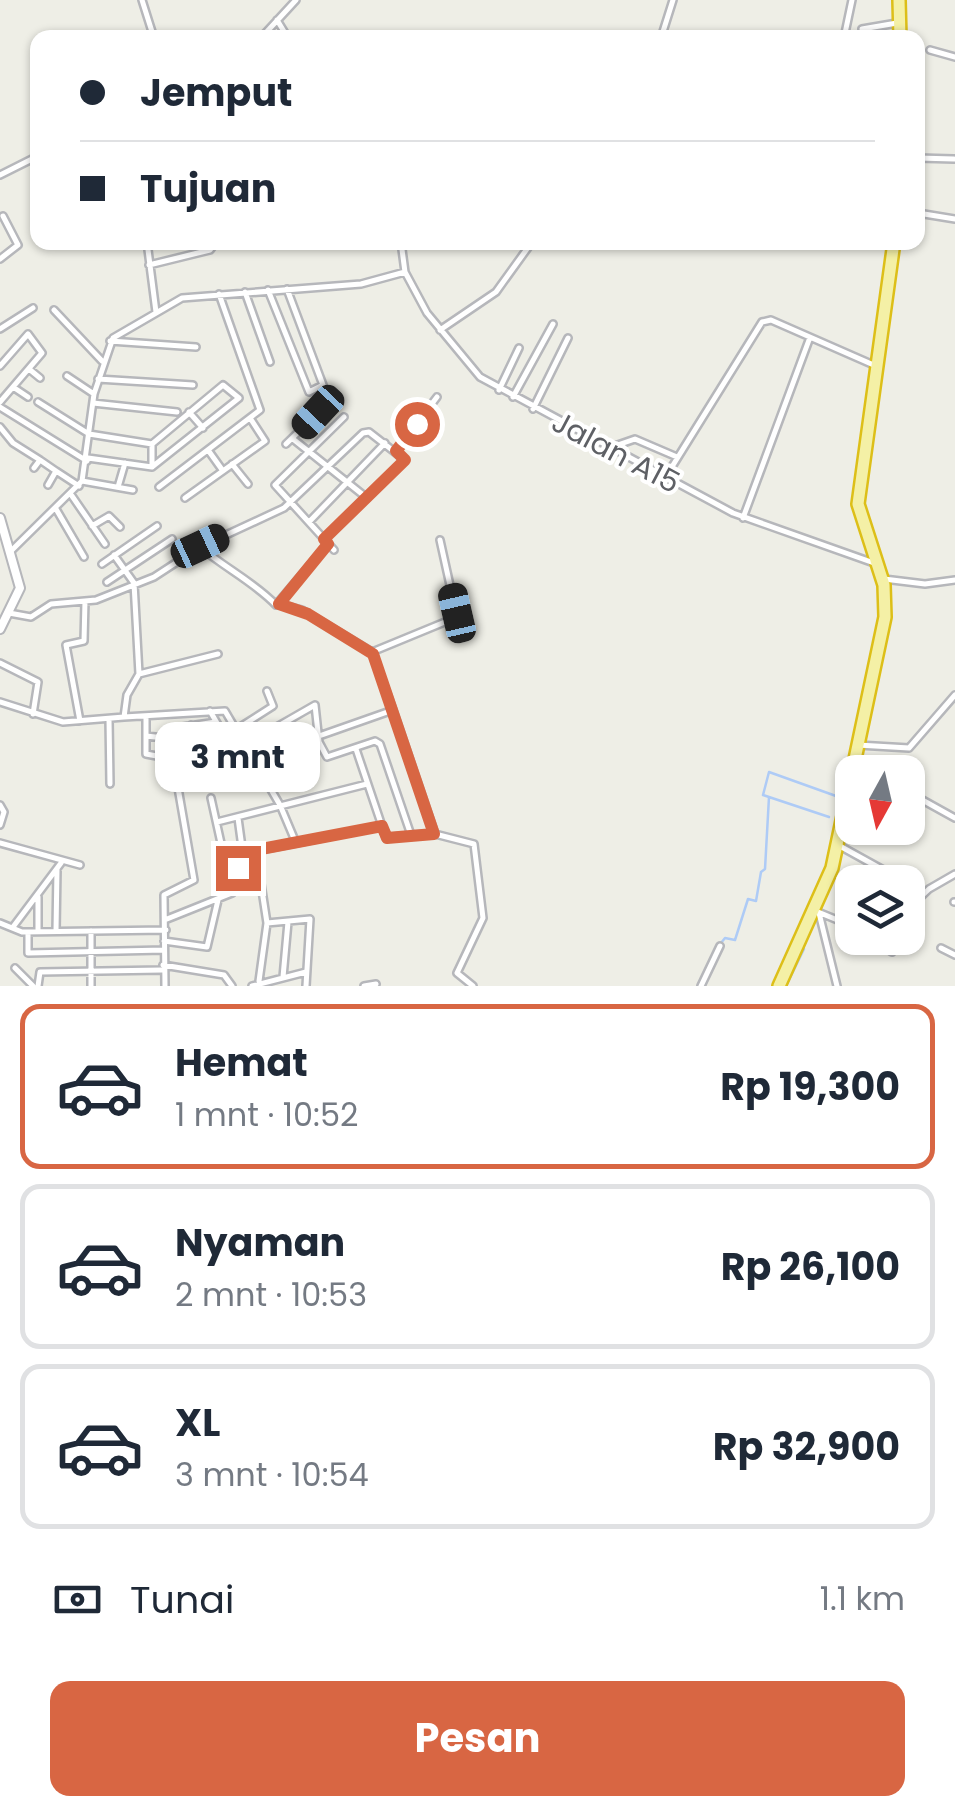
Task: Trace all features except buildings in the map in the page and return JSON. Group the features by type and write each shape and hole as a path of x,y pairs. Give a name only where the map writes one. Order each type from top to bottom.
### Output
{"highway":[{"path":"899,0 900,30"},
{"path":"855,755 885,617 882,579 858,504 893,250"},
{"path":"780,986 817,912 838,845"}],"street":[{"path":"142,0 151,30"},
{"path":"268,30 296,0"},
{"path":"664,30 674,0"},
{"path":"846,30 852,0"},
{"path":"276,20 283,30"},
{"path":"862,29 900,22"},
{"path":"930,50 955,57"},
{"path":"925,158 954,158"},
{"path":"0,175 30,160"},
{"path":"925,214 955,219"},
{"path":"0,259 18,245 2,216"},
{"path":"147,250 156,312"},
{"path":"150,265 210,250"},
{"path":"12,550 72,496 81,483 94,394 110,341 182,298 361,284 405,272 402,250"},
{"path":"440,330 496,292 526,250"},
{"name":"Jalan A15","path":"405,272 466,364 499,390 743,518 877,564"},
{"path":"268,290 309,392 323,385 287,289"},
{"path":"245,292 270,362"},
{"path":"159,486 260,410 219,294"},
{"path":"0,328 33,308"},
{"path":"54,310 102,362"},
{"path":"665,478 762,322 772,320 809,340 879,367"},
{"path":"513,398 553,324"},
{"path":"0,366 30,334 42,353 0,405 87,460 152,467 238,400 228,386 152,444 90,434 38,402"},
{"path":"533,409 568,338"},
{"path":"743,518 809,340"},
{"path":"110,341 196,347"},
{"path":"499,390 519,348"},
{"path":"29,369 40,378"},
{"path":"67,376 94,394"},
{"path":"98,378 193,384"},
{"path":"13,387 28,397"},
{"path":"396,451 438,396"},
{"path":"93,403 177,412"},
{"path":"190,412 203,428"},
{"path":"286,444 318,412"},
{"path":"334,550 276,484 344,417"},
{"path":"185,498 266,440 250,418"},
{"path":"0,427 13,443 81,483 134,490"},
{"path":"9,613 31,617 59,602 85,601 154,576 200,546 294,502 365,431 405,460 326,541 279,604"},
{"path":"294,439 368,498"},
{"path":"609,448 635,439 677,457"},
{"path":"309,522 385,443"},
{"path":"152,444 152,467"},
{"path":"208,450 223,471"},
{"path":"34,468 40,460"},
{"path":"118,487 125,462"},
{"path":"232,464 248,484"},
{"path":"48,485 56,471"},
{"path":"72,496 105,544"},
{"path":"56,509 84,558"},
{"path":"92,526 109,516 120,528"},
{"path":"0,630 20,588 2,524"},
{"path":"102,564 157,526"},
{"path":"107,582 172,539"},
{"path":"372,652 456,617 440,540"},
{"path":"200,546 279,604 302,610 372,652 434,834"},
{"path":"114,556 134,583 139,674 127,696 124,717"},
{"path":"882,579 924,584 955,580"},
{"path":"80,721 66,645 84,641 85,601"},
{"path":"139,674 218,654"},
{"path":"0,663 38,682 33,714"},
{"path":"267,691 274,705"},
{"path":"856,745 909,748 955,694"},
{"path":"237,728 284,700"},
{"path":"0,702 63,722 225,711 281,808 296,842"},
{"path":"246,744 313,705 328,757 380,744 411,835"},
{"path":"319,736 393,710"},
{"path":"210,712 246,773"},
{"path":"146,716 146,754 173,759 194,880 164,895 164,986"},
{"path":"110,719 110,784"},
{"path":"176,728 216,722"},
{"path":"191,725 226,787 257,765"},
{"path":"146,736 201,742"},
{"path":"356,749 387,838 434,834 474,844 483,916 456,974 473,986"},
{"path":"217,822 367,784"},
{"path":"167,919 232,893 211,798"},
{"path":"925,801 955,818"},
{"path":"0,805 4,812 0,826"},
{"path":"228,870 241,866 245,852 238,818"},
{"path":"245,852 382,826"},
{"path":"0,843 59,866 80,865"},
{"path":"838,845 874,865"},
{"path":"256,851 267,923 259,981"},
{"path":"13,927 59,866"},
{"path":"56,932 59,866"},
{"path":"925,892 955,874"},
{"path":"38,894 38,932"},
{"path":"164,941 207,948 218,899"},
{"path":"817,912 835,919"},
{"path":"817,912 837,986"},
{"path":"267,923 310,920 306,986"},
{"path":"283,977 288,922"},
{"path":"0,923 28,932 166,928"},
{"path":"90,931 91,986"},
{"path":"28,932 28,952 164,950"},
{"path":"701,986 720,946"},
{"path":"942,948 955,955"},
{"path":"15,968 36,986 40,972 163,967 224,976 232,986"},
{"path":"252,986 259,981 306,972"},
{"path":"364,986 376,984"}],"waterway":[{"path":"829,817 763,795 769,772 835,796"},
{"path":"721,943 725,938 735,940 748,899 756,901 761,872 765,869 769,797"},
{"path":"786,986 804,949"}],"route":[{"path":"238,868 245,852 382,826 386,838 434,834 373,654 308,614 279,604 328,544 324,539 405,460 396,451 417,424"}]}
